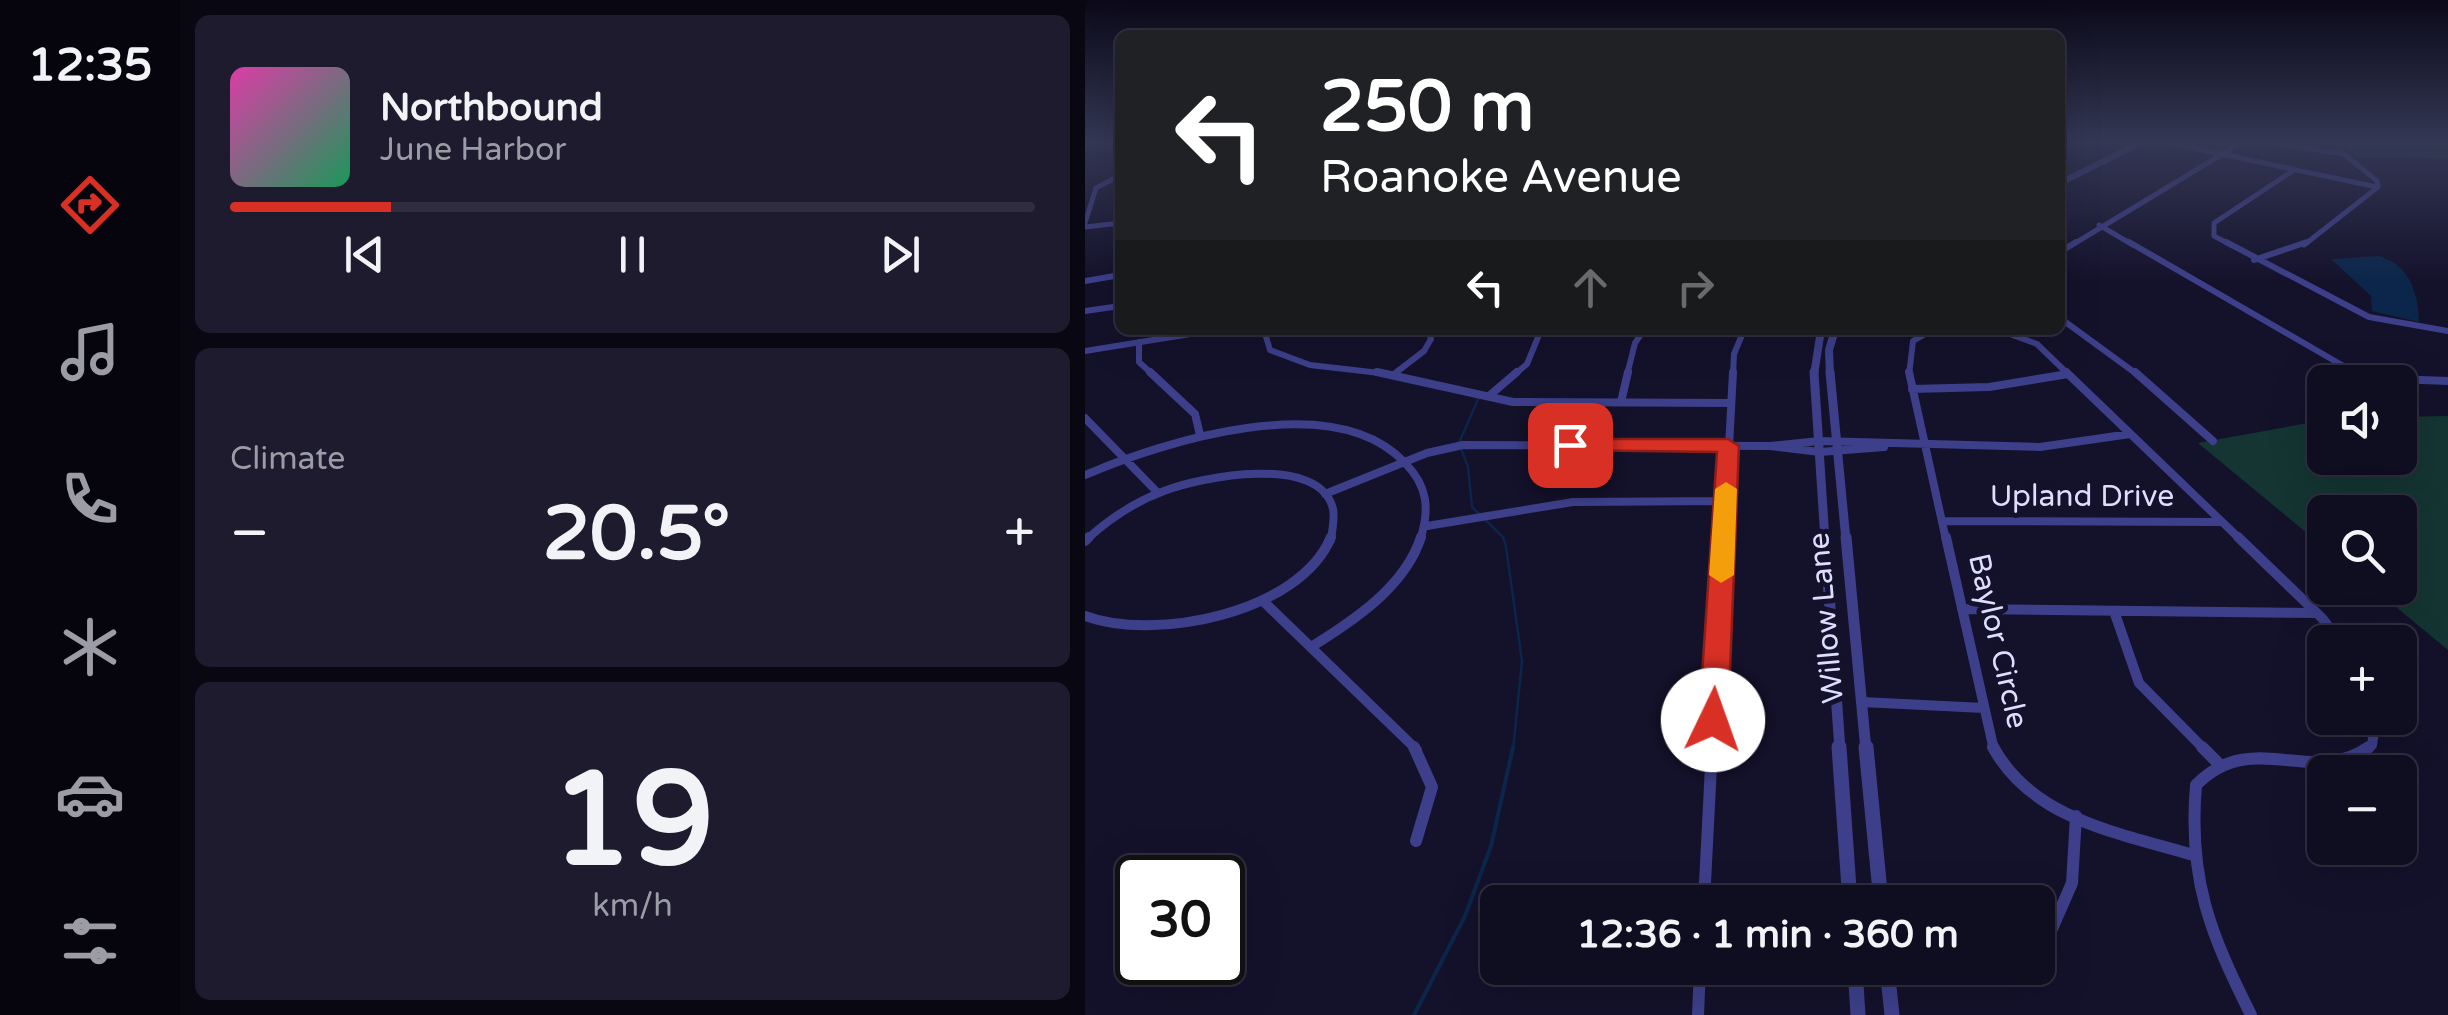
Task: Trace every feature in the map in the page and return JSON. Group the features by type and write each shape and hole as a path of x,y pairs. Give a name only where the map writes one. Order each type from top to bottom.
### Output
{"street":[{"path":"1097,188 1085,225 1115,223"},
{"path":"2065,249 2162,188"},
{"path":"2266,188 2214,223 2214,236 2253,260 2369,317 2448,331"},
{"path":"2253,260 2301,247 2377,188"},
{"path":"2099,226 2344,365"},
{"path":"1085,281 1115,277"},
{"path":"1085,312 1115,307"},
{"path":"2065,322 2137,374 2213,441"},
{"path":"1085,351 1183,335"},
{"path":"1265,335 1270,350 1294,362 1394,374 1513,402 1731,402"},
{"path":"1394,374 1424,351 1430,335"},
{"path":"1489,396 1527,364 1539,335"},
{"path":"1621,402 1641,335"},
{"path":"1705,885 1728,446 1735,350 1742,335"},
{"name":"Willow Lane","path":"1820,335 1814,374 1849,885"},
{"name":"Willow Lane","path":"1834,335 1829,350 1879,885"},
{"name":"Baylor Circle","path":"1918,335 1909,346 1912,389 1984,708 2003,772 2025,791 2076,816 2193,855"},
{"path":"2013,335 2037,344 2327,625"},
{"path":"1139,342 1139,362 1195,414 1200,436"},
{"path":"1912,389 1989,387 2069,374"},
{"path":"2417,381 2448,381"},
{"path":"1085,418 1157,493"},
{"path":"1085,476 1125,458 1200,436 1267,427 1322,428 1373,440 1407,461 1426,492 1427,526 1413,557 1389,588 1345,626 1311,647"},
{"path":"1325,494 1407,461 1463,445 2041,447 2130,434"},
{"path":"1085,541 1122,510 1157,493 1211,478 1274,474 1304,481 1325,494 1334,512 1333,532 1320,555 1296,578 1262,600 1217,618 1169,628 1125,629 1085,616"},
{"path":"1427,526 1573,502 1725,501"},
{"name":"Upland Drive","path":"1943,521 2221,522"},
{"path":"1262,600 1420,753 1433,787 1416,842"},
{"path":"1963,609 2317,613"},
{"path":"2114,611 2139,683 2219,764"},
{"path":"1861,702 1984,708"},
{"path":"2251,1015 2209,929 2194,887 2196,785 2219,764 2245,757 2309,765 2344,763 2373,745 2374,735"},
{"path":"2055,921 2071,883 2076,816"},
{"path":"1698,1015 1700,985"},
{"path":"1856,985 1858,1015"},
{"path":"1889,985 1892,1015"}],"green space":[{"path":"2448,416 2448,650 2394,605 2417,605 2417,495 2307,495 2307,533 2198,443 2307,423 2307,475 2417,475 2417,417"}],"water":[{"path":"2379,256 2405,273 2417,301 2419,322 2372,311 2371,296 2331,259"}],"waterway":[{"path":"1479,397 1459,443 1468,467 1472,507 1503,537 1506,547 1522,661 1513,750"},
{"path":"1414,1015 1465,916 1491,846 1513,747"}],"slow traffic":[{"path":"1721,575 1726,489"}],"route":[{"path":"1570,445 1728,446 1713,720"}]}
